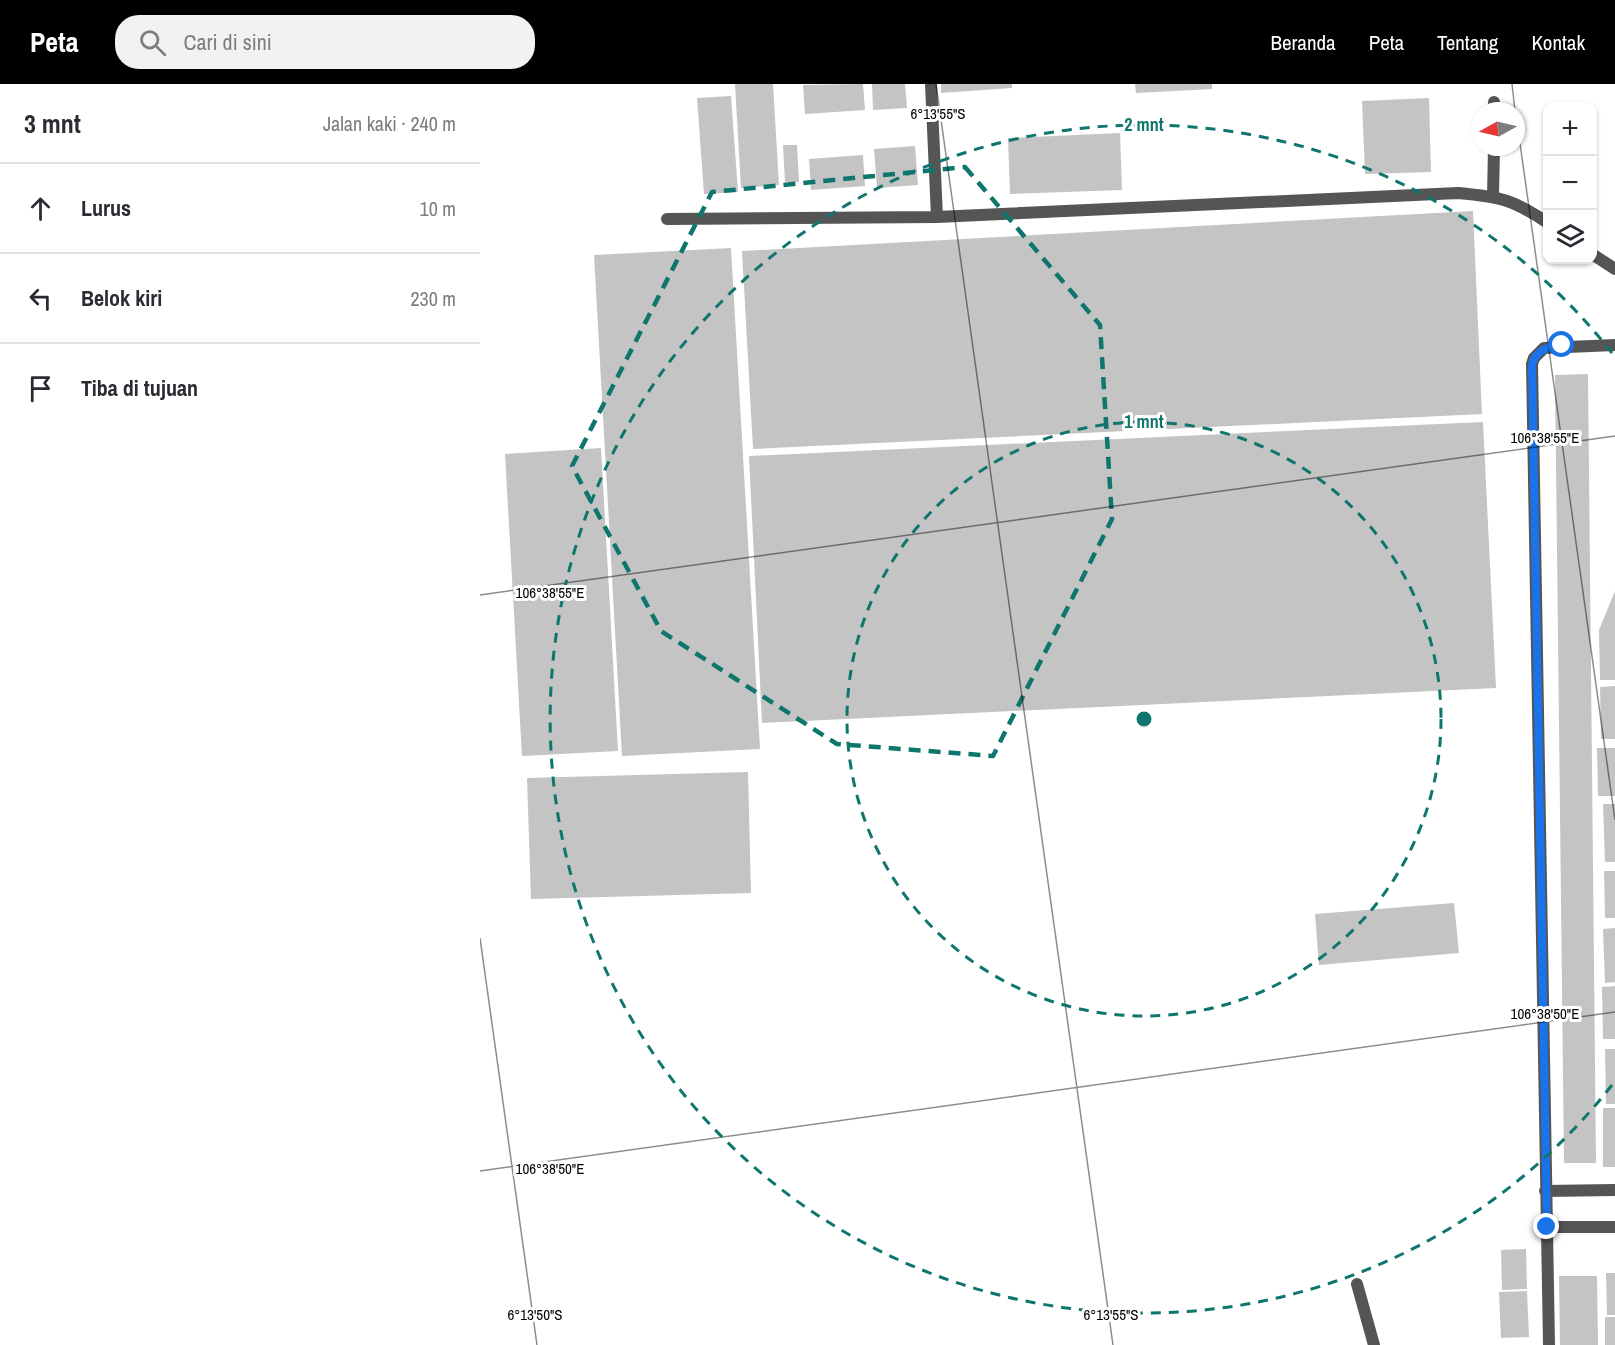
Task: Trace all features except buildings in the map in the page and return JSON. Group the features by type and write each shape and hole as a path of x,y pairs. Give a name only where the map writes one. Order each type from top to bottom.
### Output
{"street":[{"path":"931,84 937,217"},
{"path":"1493,196 1494,156"},
{"path":"667,219 937,217 1458,193 1493,196 1518,203 1543,220"},
{"path":"1597,257 1615,269"},
{"path":"1549,1345 1532,364 1534,358 1544,348 1615,345"},
{"path":"1545,1191 1615,1190"},
{"path":"1547,1227 1615,1227"},
{"path":"1357,1284 1374,1345"}],"highlighted area":[{"path":"965,167 1100,325 1112,519 993,756 837,744 661,631 572,466 712,192"}],"route":[{"path":"1547,1227 1532,364 1534,358 1544,348 1562,345"}]}
